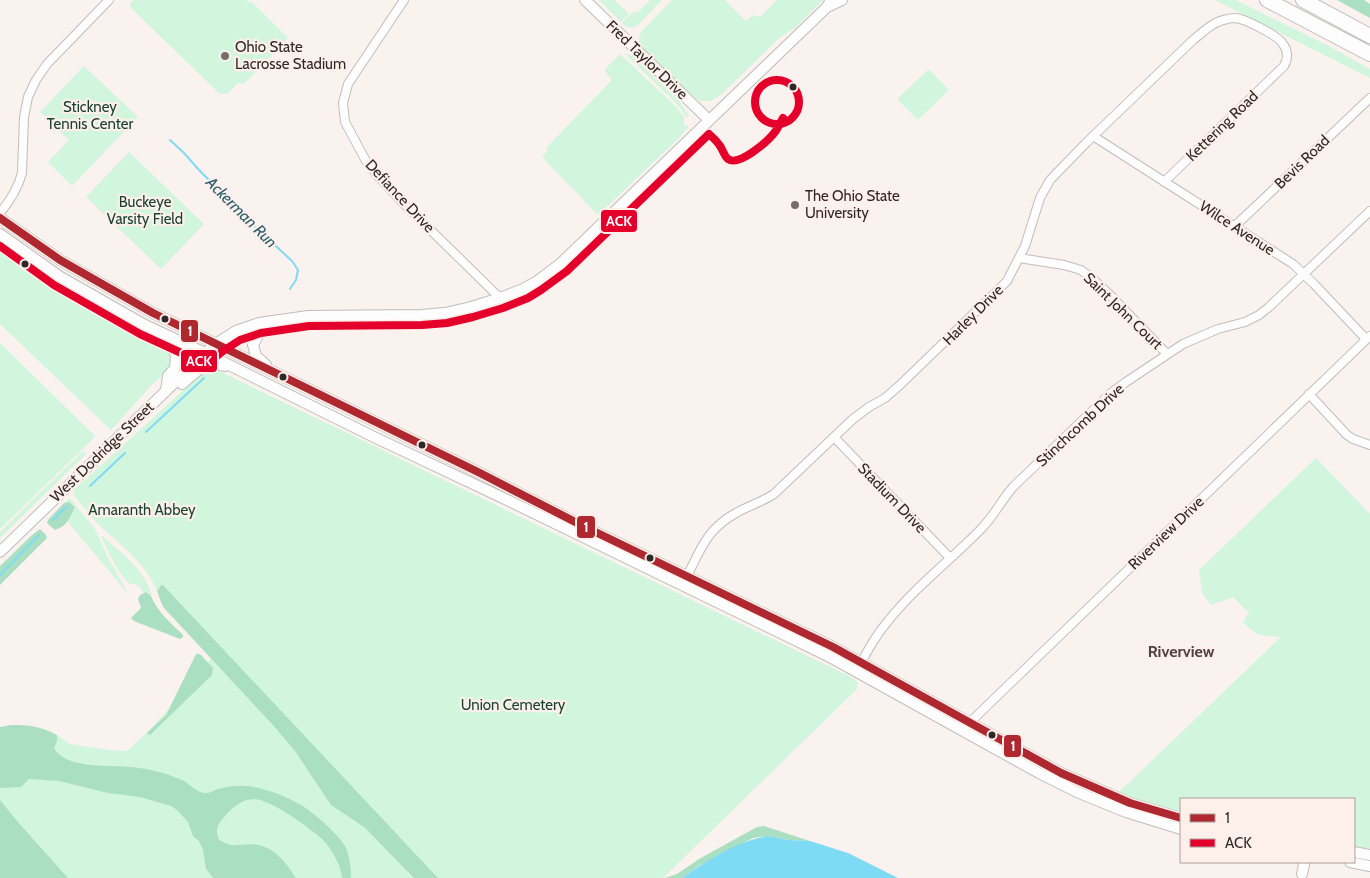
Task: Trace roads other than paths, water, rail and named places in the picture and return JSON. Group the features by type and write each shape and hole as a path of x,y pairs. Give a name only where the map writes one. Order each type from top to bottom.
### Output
{"highway":[{"path":"1260,0 1288,11"},
{"path":"1267,0 1370,54"},
{"path":"1304,0 1370,36"}],"main road":[{"name":"Fred Taylor Drive","path":"585,0 709,120"},
{"name":"West Dodridge Street","path":"0,552 205,353 216,343 236,331 259,324 308,316 445,313 471,308 523,289 536,282 560,264 829,4 842,0"},
{"path":"0,218 60,260 153,313 478,472 685,580"},
{"path":"0,234 59,276 145,325 169,341 176,351 176,361 175,368 168,376 166,391"},
{"path":"276,373 256,356 253,345 259,334 288,319"},
{"path":"145,325 236,368 374,438 833,647 859,667 966,726 1044,764 1130,803 1180,818"},
{"path":"148,408 164,399 202,367 216,364 236,368"},
{"path":"966,726 1040,773 1079,792 1126,812 1180,828"},
{"path":"1355,852 1370,855"},
{"path":"1302,874 1303,863"},
{"path":"1355,863 1370,866"}],"street":[{"path":"0,213 20,181 24,117 28,97 36,80 48,64 109,0"},
{"name":"Defiance Drive","path":"404,0 348,84 342,104 345,122 366,161 377,175 500,298"},
{"name":"Harley Drive","path":"685,580 701,546 717,526 736,513 774,494 859,415 885,398 900,385 1006,281 1020,258 1045,187 1056,172 1192,41 1218,22 1236,18 1246,21 1277,37 1284,45 1287,61 1280,71"},
{"name":"Kettering Road","path":"1164,182 1280,71"},
{"name":"Bevis Road","path":"1235,226 1370,98"},
{"name":"Wilce Avenue","path":"1093,136 1293,264 1368,337"},
{"name":"Stinchcomb Drive","path":"859,667 876,636 907,600 982,528 1014,486 1099,404 1126,382 1194,338 1245,322 1259,315 1370,210"},
{"name":"Saint John Court","path":"1020,258 1064,265 1081,270 1111,296 1167,354"},
{"name":"Riverview Drive","path":"966,726 1368,337"},
{"path":"1309,394 1347,435 1370,445"},
{"name":"Stadium Drive","path":"834,437 950,558"}],"water":[{"path":"768,836 810,841 848,853 898,878 682,878 712,858 734,847"}],"waterway":[{"name":"Ackerman Run","path":"170,140 252,224 292,261 298,270 296,280 290,289"},
{"name":"Ackerman Run","path":"146,432 204,378"},
{"name":"Ackerman Run","path":"90,486 125,453"},
{"name":"Ackerman Run","path":"53,520 67,506"},
{"name":"Ackerman Run","path":"0,575 39,535"}],"place":[{"name":"Ohio State Lacrosse Stadium","path":"225,56"},
{"name":"The Ohio State University","path":"795,205"}],"district":[{"name":"Riverview","path":"1181,651"}],"park label":[{"name":"Stickney Tennis Center","path":"90,116"},
{"name":"Buckeye Varsity Field","path":"145,210"},
{"name":"Amaranth Abbey","path":"142,510"},
{"name":"Union Cemetery","path":"513,705"}]}
